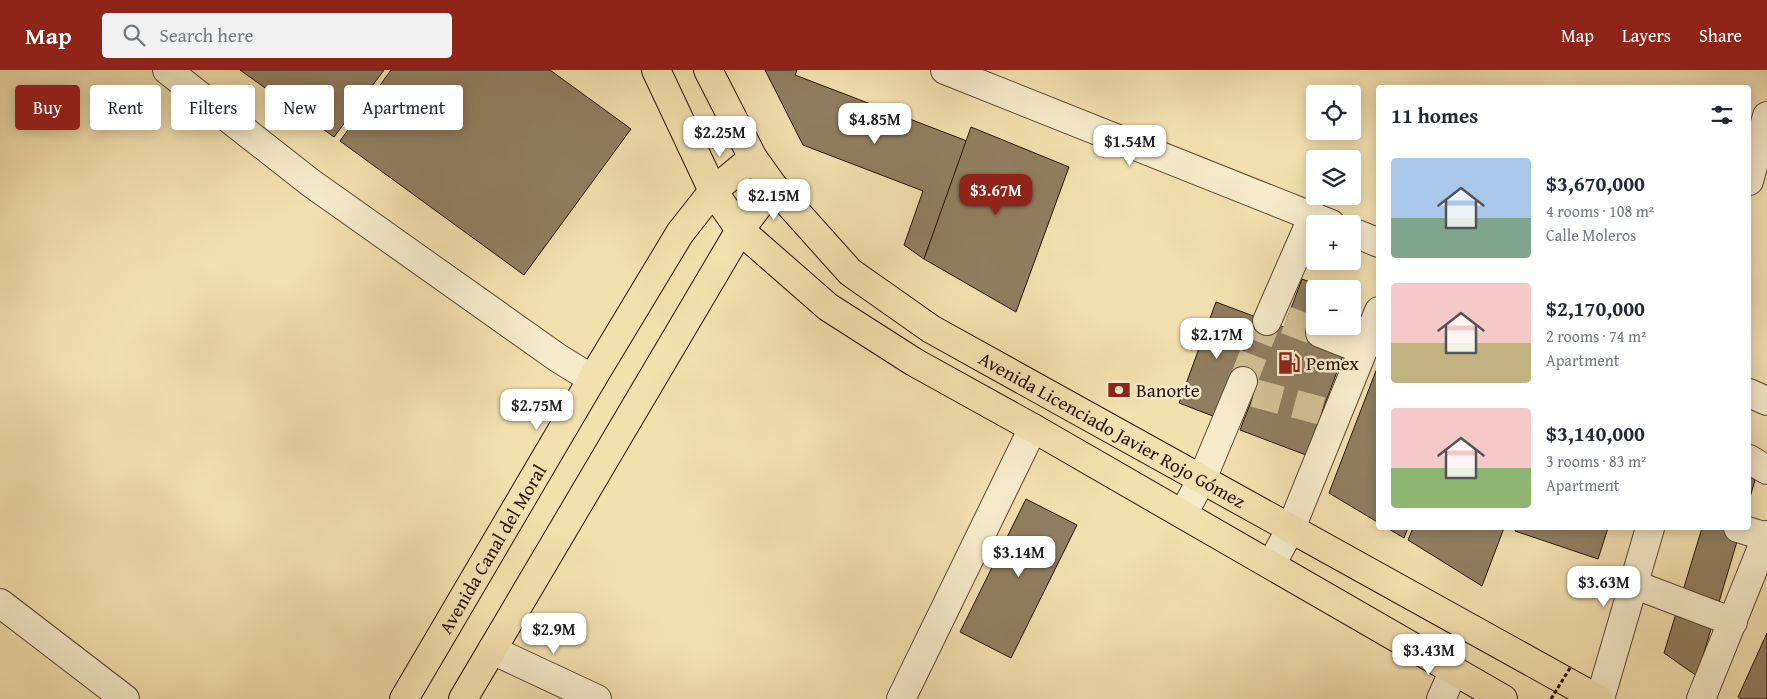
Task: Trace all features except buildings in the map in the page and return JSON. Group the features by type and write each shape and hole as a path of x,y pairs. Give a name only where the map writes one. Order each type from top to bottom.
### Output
{"main road":[{"name":"Avenida Licenciado Javier Rojo Gómez","path":"656,70 713,191 740,230 828,307 914,362 1033,428 1503,699"},
{"name":"Avenida Licenciado Javier Rojo Gómez","path":"708,70 753,158 773,186 850,272 931,329 1599,699"},
{"name":"Avenida Canal del Moral","path":"404,699 592,379 680,234 713,191 753,158"},
{"path":"463,699 740,230 773,186"}],"street":[{"path":"167,70 310,183 558,358 592,379"},
{"path":"945,70 1309,215"},
{"path":"1751,174 1767,116"},
{"path":"1361,236 1376,242"},
{"path":"1274,319 1306,253"},
{"path":"1271,565 1291,528 1329,413 1363,350 1376,318"},
{"path":"1325,335 1363,350"},
{"path":"1183,514 1202,479 1245,388"},
{"path":"1751,394 1767,401"},
{"path":"901,699 1033,428"},
{"path":"1751,460 1767,470"},
{"path":"1599,699 1649,530"},
{"path":"1701,699 1767,536 1745,530"},
{"path":"1633,584 1733,622"},
{"path":"0,603 125,699"},
{"path":"492,650 597,699"},
{"path":"1442,699 1454,670"}],"path":[{"path":"1551,699 1570,668"}],"tunnel":[{"path":"1286,320 1306,328"},
{"path":"1243,381 1267,321"},
{"path":"1254,393 1322,411"}],"place":[{"name":"Pemex","path":"1289,363"},
{"name":"Banorte","path":"1119,390"}]}
